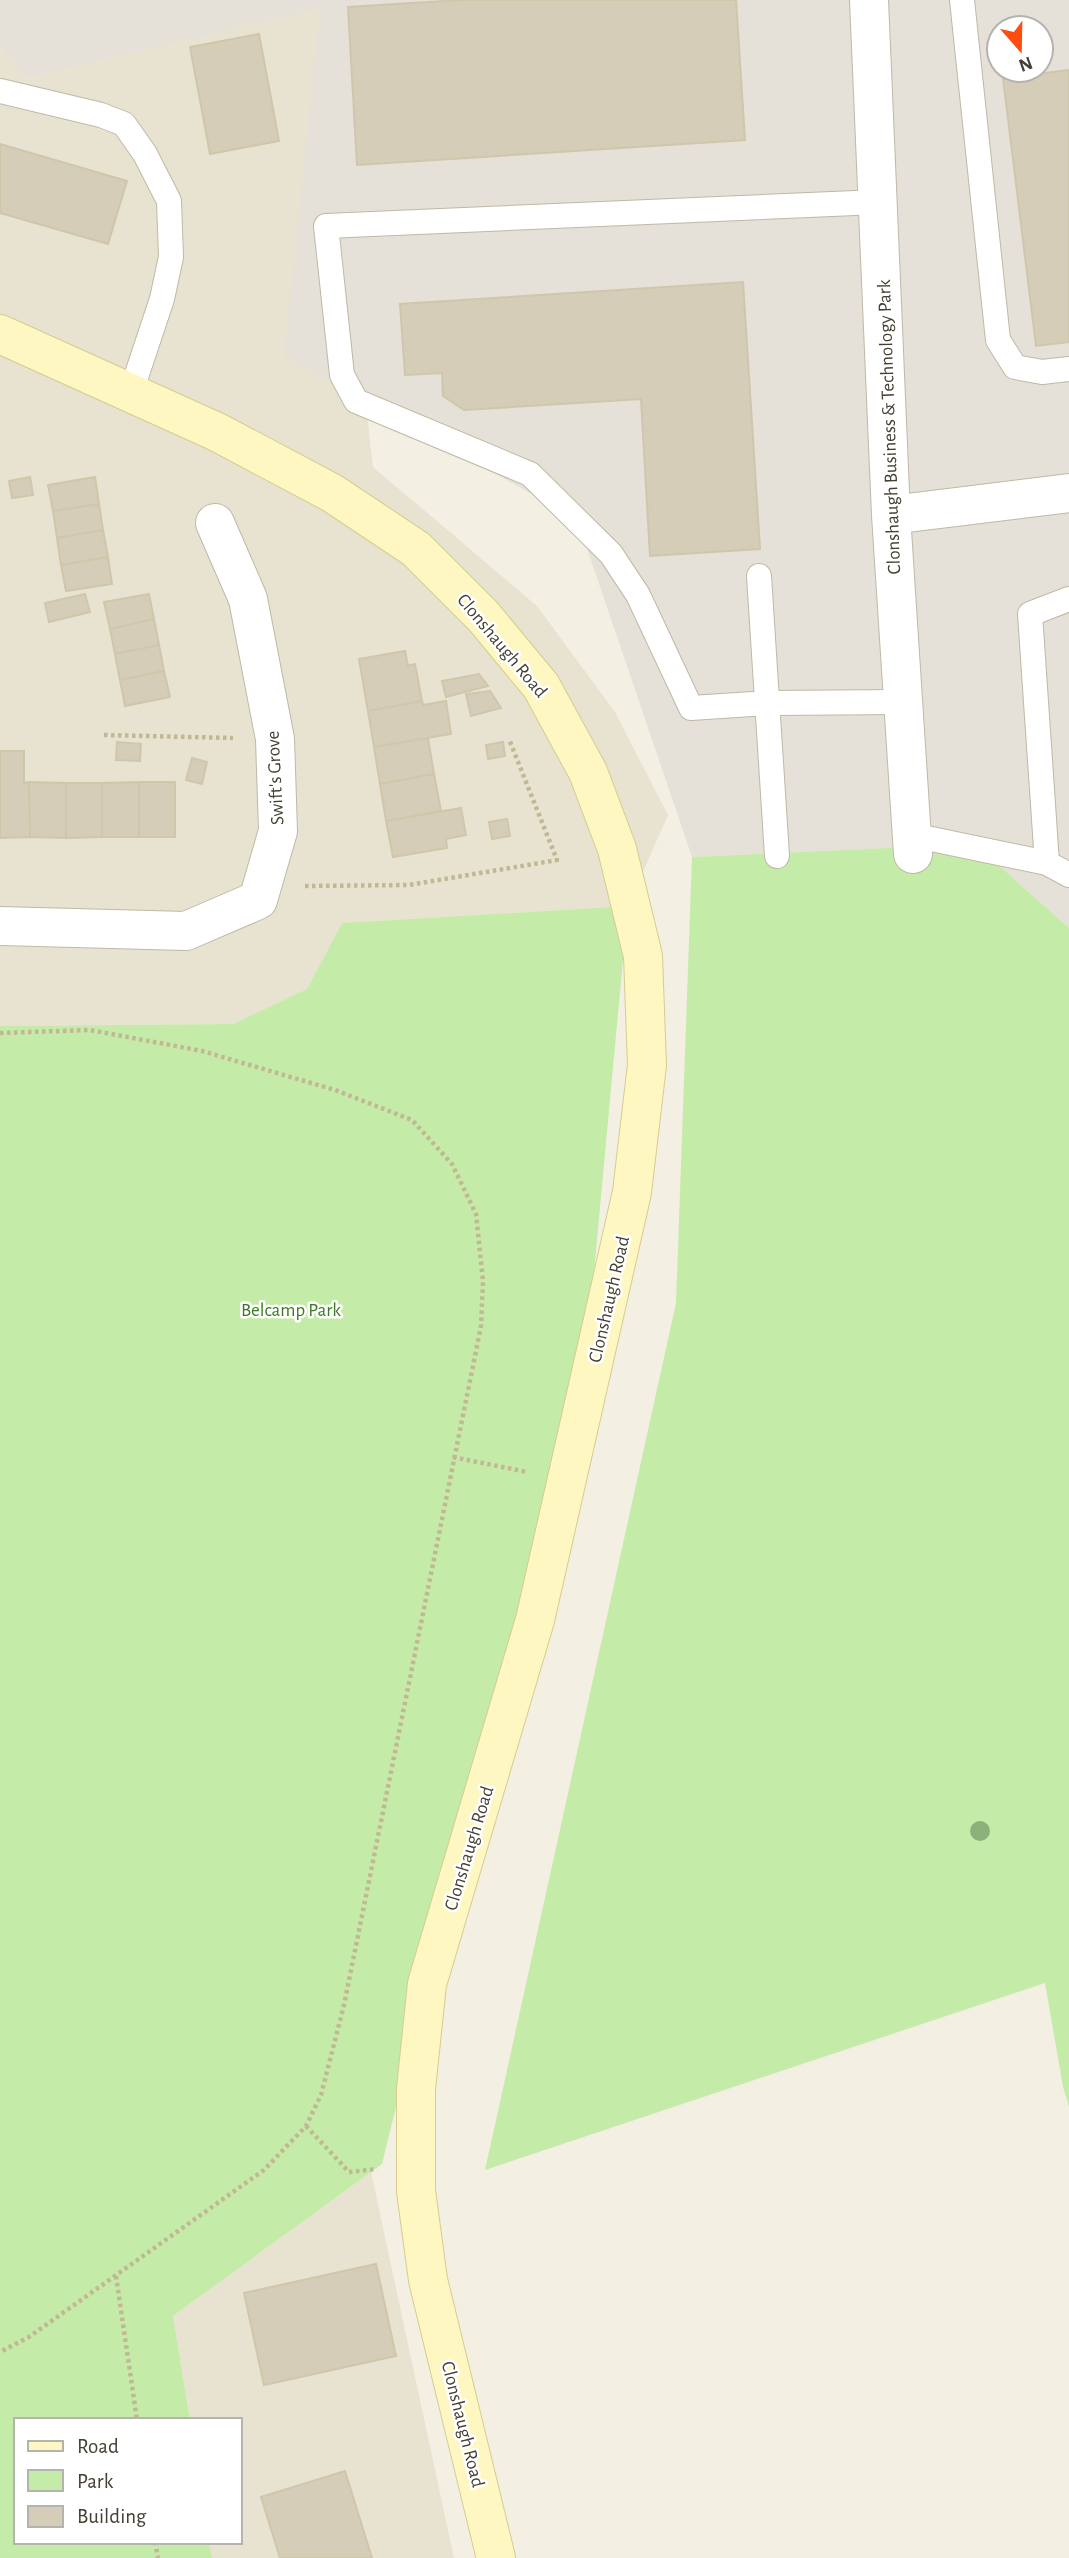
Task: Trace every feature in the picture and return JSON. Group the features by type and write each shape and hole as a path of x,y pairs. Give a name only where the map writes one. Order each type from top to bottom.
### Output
{"street":[{"name":"Clonshaugh Business & Technology Park","path":"869,0 891,515 912,844"},
{"name":"Clonshaugh Road","path":"0,334 217,432 332,493 416,549 483,617 541,686 588,772 617,849 643,956 647,1065 632,1192 535,1620 428,1984 416,2089 416,2191 428,2280 496,2558"},
{"path":"891,515 1069,493"},
{"name":"Swift's Grove","path":"0,926 186,931 258,900 278,831 275,739 248,599 215,523"}],"lane":[{"path":"962,0 998,340 1015,367 1042,372 1069,369"},
{"path":"0,91 101,115 124,124 145,154 169,201 171,257 162,299 130,395"},
{"path":"879,202 326,226 342,375 356,401 530,474 611,554 638,595 691,708 768,703 902,702"},
{"path":"759,576 777,856"},
{"path":"1047,863 1030,614 1069,600"},
{"path":"912,844 1047,863 1069,876"}],"path":[{"path":"104,735 275,739"},
{"path":"262,882 326,887 409,885 558,860 509,739"},
{"path":"0,1033 90,1030 202,1051 335,1090 412,1120 452,1164 476,1213 483,1281 481,1326 344,2005 321,2095 306,2126 264,2170 29,2337 0,2351"},
{"path":"453,1457 567,1480"},
{"path":"306,2126 349,2172 416,2165"},
{"path":"116,2276 137,2418"}],"shaded area":[{"path":"0,0 1069,0 1069,928 975,844 692,857 577,519 284,357 320,8 23,80 0,47"},
{"path":"321,7 373,467 537,606 615,712 668,815 628,906 342,923 307,989 233,1024 0,1026 0,47 23,80"},
{"path":"371,2172 454,2558 212,2558 209,2544 242,2544 242,2418 190,2418 173,2316"}],"green space":[{"path":"975,844 1069,928 1069,2107 1045,1983 485,2170 676,1303 692,857"},
{"name":"Belcamp Park","path":"628,906 590,1315 382,2164 173,2316 190,2418 14,2418 14,2544 209,2544 212,2558 0,2558 0,1026 233,1024 307,989 342,923"}],"building":[{"path":"460,0 736,0 745,140 357,165 348,7"},
{"path":"259,34 279,141 210,154 190,47"},
{"path":"1069,70 1069,342 1036,346 1004,84 1055,84 1055,72"},
{"path":"0,144 127,181 108,244 0,213"},
{"path":"743,282 760,549 650,556 641,399 464,410 443,396 442,373 405,375 400,304"},
{"path":"30,477 33,495 12,498 9,481"},
{"path":"95,477 99,504 53,511 48,485"},
{"path":"99,504 103,530 57,538 53,511"},
{"path":"103,530 108,557 61,565 57,538"},
{"path":"108,557 112,584 66,591 61,565"},
{"path":"85,594 90,612 49,622 45,603"},
{"path":"149,594 154,619 110,629 104,602"},
{"path":"154,619 159,645 115,654 110,629"},
{"path":"159,645 164,671 120,680 115,654"},
{"path":"405,651 408,666 415,664 422,701 368,711 359,659"},
{"path":"164,671 170,697 125,706 120,680"},
{"path":"479,674 488,686 446,697 442,681"},
{"path":"490,691 501,708 471,716 466,694"},
{"path":"422,701 423,705 446,701 451,734 374,747 368,711"},
{"path":"428,738 434,774 380,784 374,747"},
{"path":"117,742 141,744 140,761 116,760"},
{"path":"503,742 505,756 488,759 486,745"},
{"path":"0,751 24,751 24,783 29,782 30,837 0,838"},
{"path":"192,758 207,762 202,784 186,780"},
{"path":"434,774 441,811 386,821 380,784"},
{"path":"29,782 66,783 66,838 30,837"},
{"path":"139,782 175,782 175,837 139,837"},
{"path":"139,782 139,837 102,837 102,783"},
{"path":"66,783 102,783 102,837 66,838"},
{"path":"461,808 466,835 446,839 447,848 393,857 386,821"},
{"path":"507,819 510,836 492,839 489,822"},
{"path":"376,2264 396,2356 264,2385 244,2293"},
{"path":"345,2471 372,2558 280,2558 261,2497"}]}
